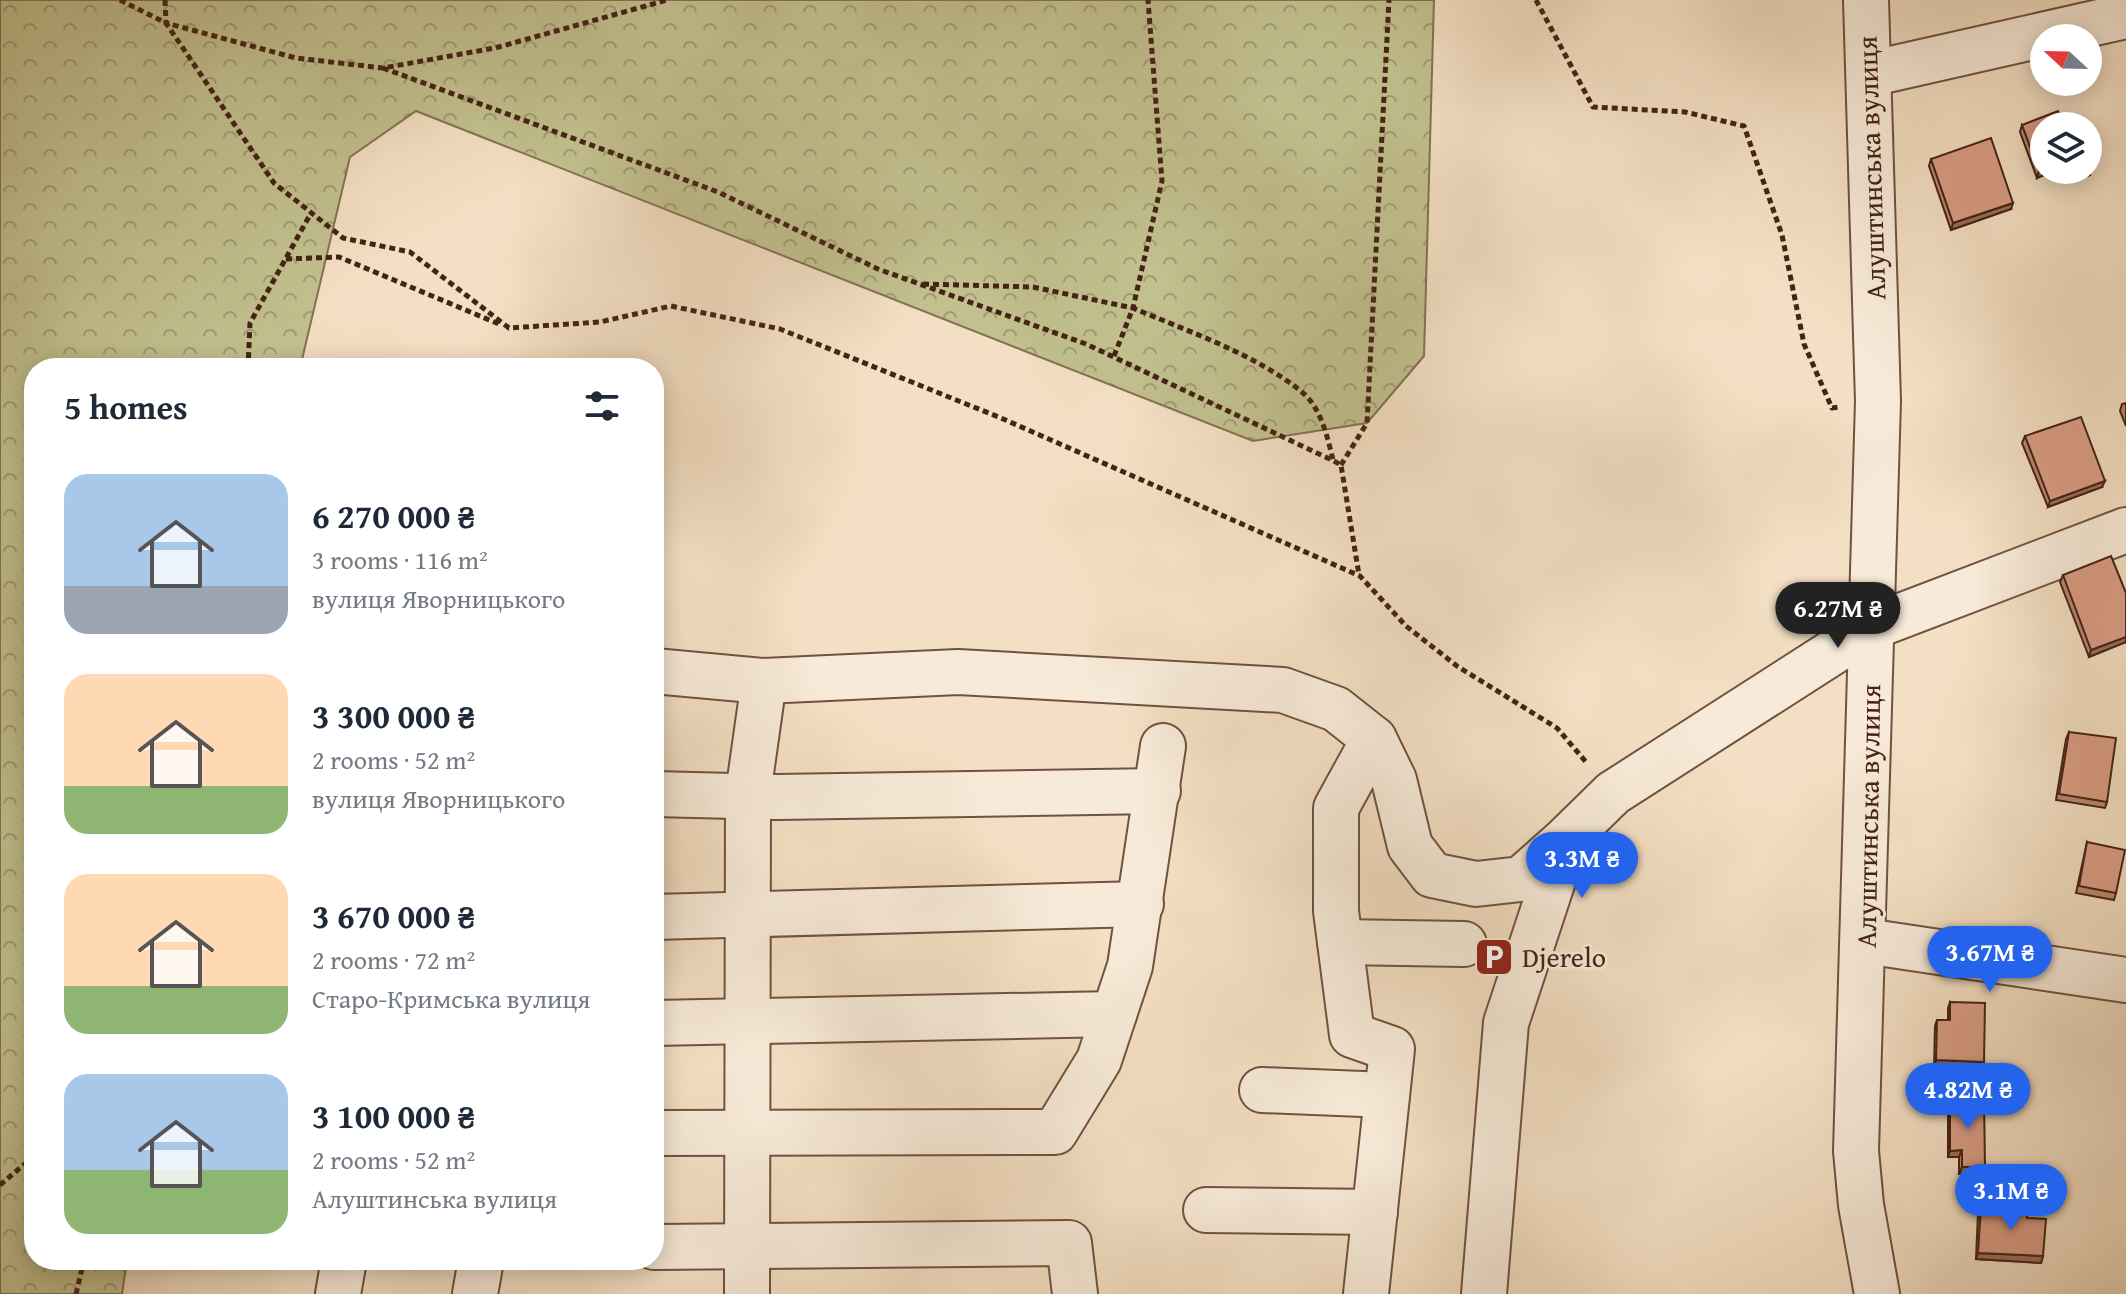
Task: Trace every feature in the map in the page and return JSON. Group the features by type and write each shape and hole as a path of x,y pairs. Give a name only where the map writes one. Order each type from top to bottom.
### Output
{"street":[{"name":"Алуштинська вулиця","path":"1866,0 1878,401 1865,941 1856,1151 1861,1205 1877,1294"},
{"path":"1869,74 2126,16"},
{"path":"664,672 764,681 958,672 1283,690 1336,709 1374,739 1394,780 1410,846 1432,875 1476,884 1521,879 1613,793 1872,627 2126,530"},
{"path":"747,1294 745,914 748,794 764,681"},
{"path":"1366,1294 1392,1049 1352,1035 1336,911 1336,808 1374,739"},
{"path":"664,1133 1055,1132 1099,1060 1130,966 1163,746"},
{"path":"664,794 777,797 1158,791"},
{"path":"1484,1294 1506,1023 1567,838"},
{"path":"664,917 1141,904"},
{"path":"1865,941 2126,980"},
{"path":"1340,942 1464,944"},
{"path":"664,1023 1114,1014"},
{"path":"1262,1090 1387,1095"},
{"path":"1206,1210 1375,1212"},
{"path":"664,1247 1069,1243 1075,1294"},
{"path":"338,1294 342,1270"},
{"path":"475,1294 479,1270"}],"path":[{"path":"120,0 166,23 296,58 383,68 718,192 878,269 1114,356 1341,465"},
{"path":"165,0 166,23 274,183 343,238 410,252 509,328"},
{"path":"383,68 495,48 667,0"},
{"path":"1114,356 1133,308 1162,181 1148,0"},
{"path":"1360,576 1341,465 1367,423 1389,0"},
{"path":"1536,0 1593,107 1685,112 1744,126 1782,235 1804,344 1832,408 1878,401"},
{"path":"248,358 250,323 311,213"},
{"path":"286,259 339,257 509,328 600,322 671,306 780,329 1001,418 1360,576 1406,626 1457,666 1557,728 1613,793"},
{"path":"919,284 1033,287 1133,308 1245,358 1305,395 1325,429 1334,461"},
{"path":"0,1185 24,1165"},
{"path":"76,1294 82,1270"}],"green space":[{"path":"0,0 1434,0 1424,356 1367,423 1253,441 416,111 350,157 302,358 24,358 24,1270 126,1270 122,1294 0,1294"}],"building":[{"path":"2030,122 2030,147 2022,125"},
{"path":"1991,138 2013,203 1953,223 1931,159"},
{"path":"2081,417 2105,481 2050,501 2025,436"},
{"path":"2111,556 2126,593 2126,637 2091,650 2063,575"},
{"path":"2069,732 2116,738 2107,802 2059,794"},
{"path":"2087,842 2125,850 2116,893 2079,886"},
{"path":"1950,1002 1985,1003 1984,1062 1936,1060 1937,1020 1950,1020"},
{"path":"1984,1099 1985,1167 1962,1167 1962,1150 1950,1151 1950,1100"},
{"path":"1981,1206 2028,1209 2027,1218 2046,1219 2043,1256 1978,1253"}],"place":[{"name":"Djerelo","path":"1494,957"}]}
